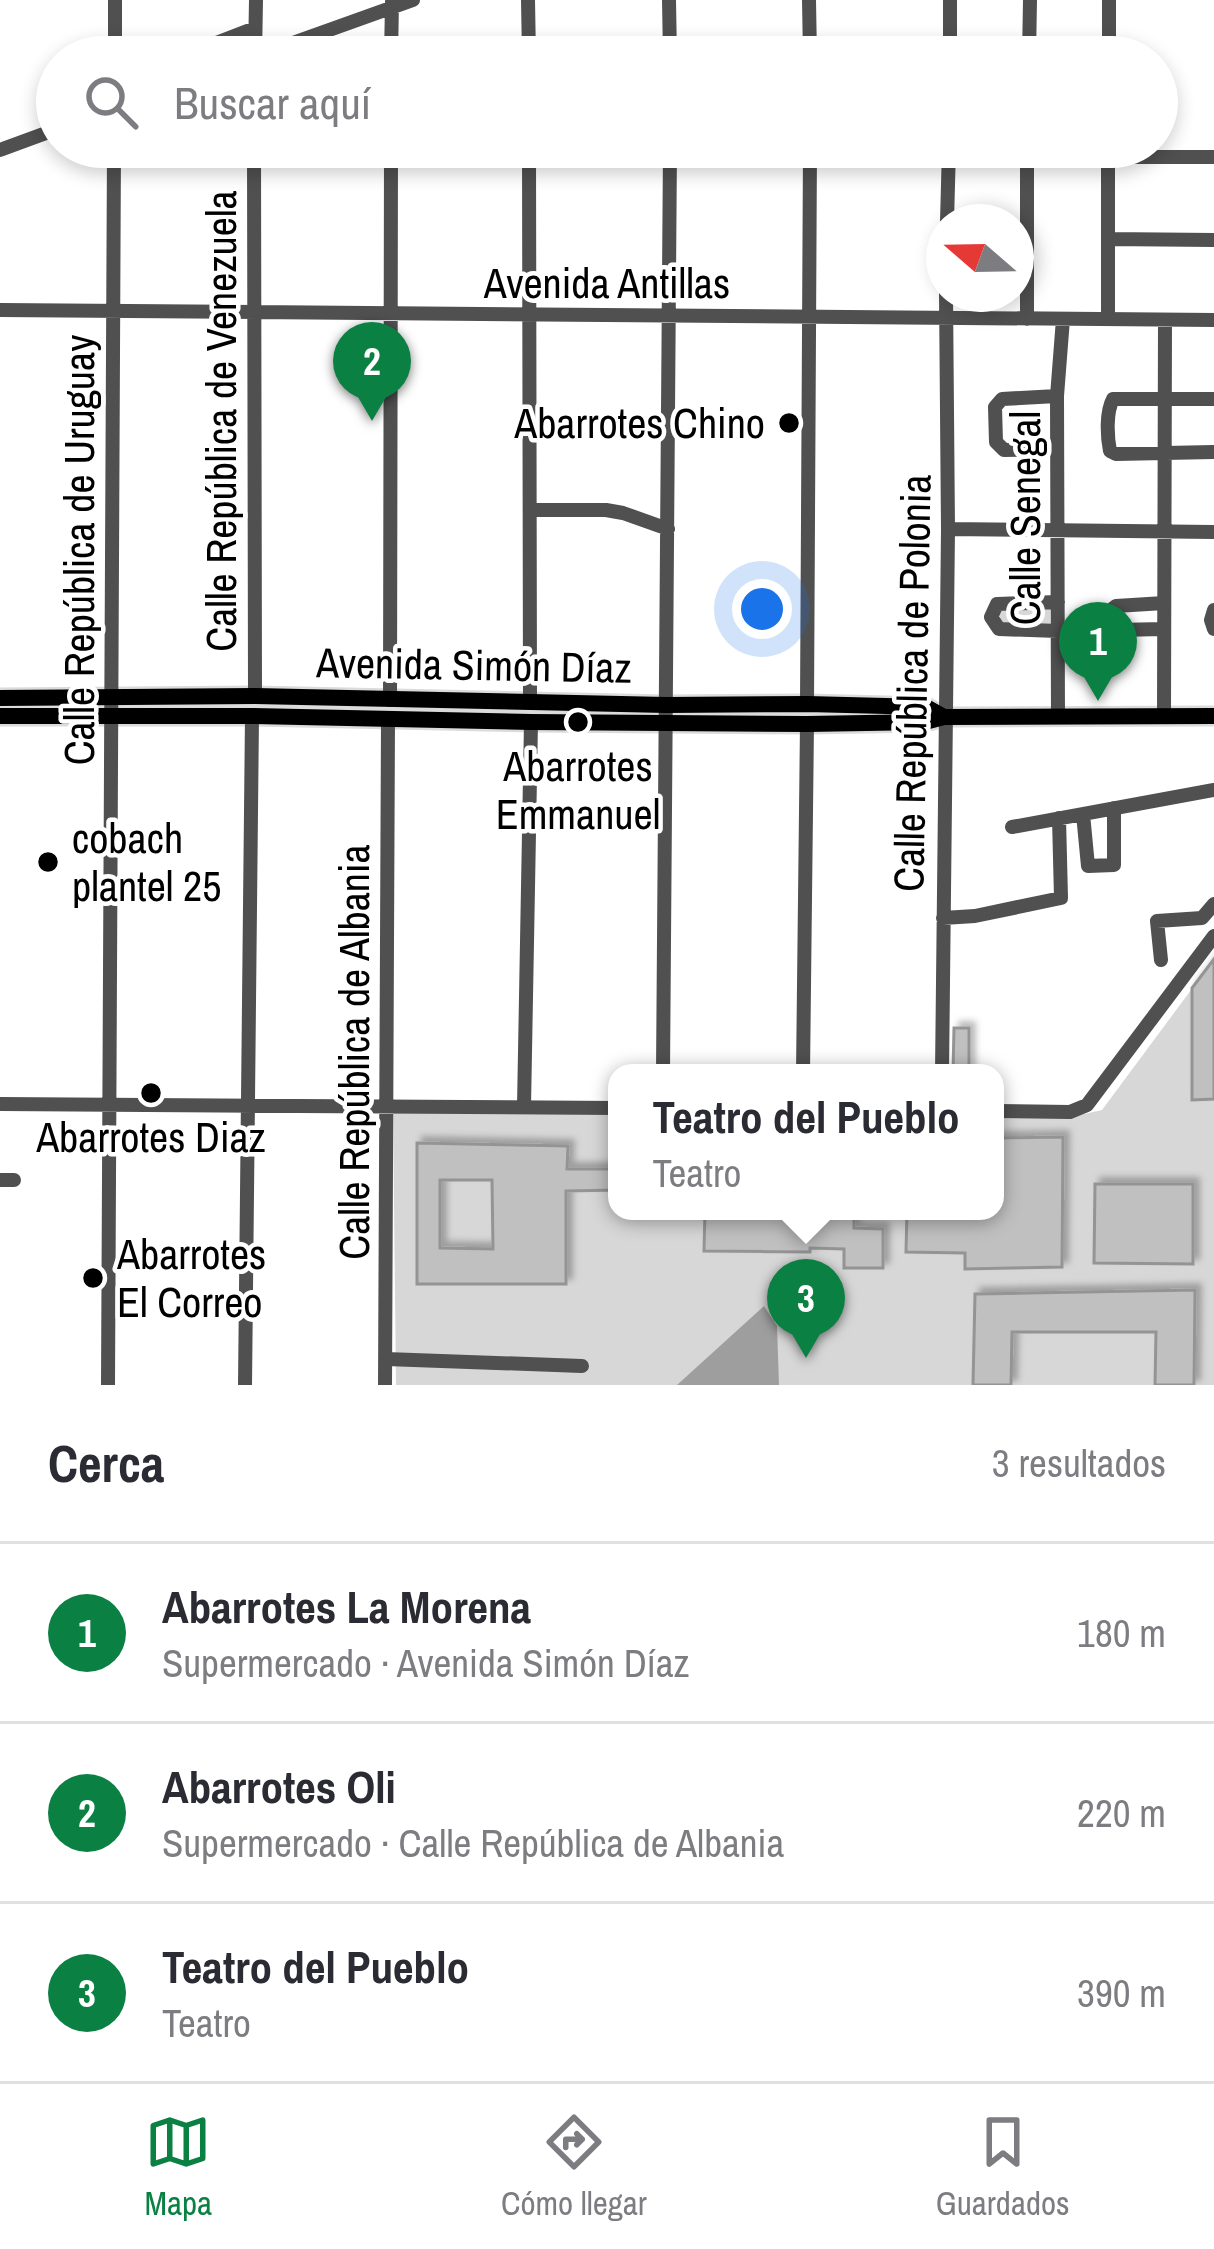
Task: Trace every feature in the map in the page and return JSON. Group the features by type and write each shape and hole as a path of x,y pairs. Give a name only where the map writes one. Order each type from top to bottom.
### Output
{"main road":[{"name":"Avenida Simón Díaz","path":"0,698 255,696 530,702 807,724 925,722 944,717 1214,716"},
{"name":"Avenida Simón Díaz","path":"0,716 531,722 807,704 926,707 944,717"}],"street":[{"path":"115,0 115,36"},
{"path":"255,36 256,0"},
{"path":"308,36 392,3 413,0"},
{"path":"528,0 529,36"},
{"path":"669,0 670,36"},
{"path":"809,0 809,36"},
{"path":"950,0 950,36"},
{"path":"1029,36 1030,0"},
{"path":"1108,36 1109,0"},
{"path":"392,3 392,36"},
{"path":"234,36 255,28"},
{"path":"0,150 36,137"},
{"path":"1178,155 1214,157"},
{"name":"Calle República de Uruguay","path":"107,1385 114,168"},
{"name":"Calle República de Venezuela","path":"254,168 255,696"},
{"path":"390,700 391,168"},
{"path":"530,168 530,702"},
{"path":"663,1064 670,168"},
{"path":"807,704 810,168"},
{"path":"948,204 949,168"},
{"path":"1027,168 1028,319"},
{"path":"1108,168 1108,319"},
{"path":"1108,239 1214,240"},
{"name":"Avenida Antillas","path":"0,310 1214,320"},
{"name":"Calle República de Polonia","path":"942,1064 948,529 945,312"},
{"name":"Calle Senegal","path":"1058,716 1057,449 1063,319"},
{"path":"1164,716 1165,320"},
{"path":"1057,449 999,447 995,407 1002,399 1058,396"},
{"path":"1214,399 1113,399 1108,443 1116,454 1214,452"},
{"path":"530,510 606,510 668,530"},
{"path":"948,529 1214,532"},
{"path":"1058,602 998,604 991,617 999,629 1058,631"},
{"path":"1164,603 1116,606 1108,618 1116,630 1164,629"},
{"path":"1214,610 1210,620 1214,628"},
{"path":"244,1385 252,716"},
{"name":"Calle República de Albania","path":"385,1385 388,720"},
{"path":"524,1107 531,722"},
{"path":"803,1064 807,724"},
{"path":"1012,826 1214,790"},
{"path":"1083,814 1088,866 1114,866 1114,808"},
{"path":"943,918 1061,898 1059,818"},
{"path":"1161,960 1157,921 1202,918 1214,904"},
{"path":"1004,1111 1070,1112 1087,1105 1214,936"},
{"path":"0,1103 608,1108"},
{"path":"386,1359 582,1366"}],"shaded area":[{"path":"1050,607 1050,626 999,626 997,609"},
{"path":"1214,959 1214,1385 396,1385 393,1112 608,1113 608,1220 1004,1220 1004,1116 1071,1117 1102,1110"},
{"path":"764,1306 777,1326 779,1385 677,1385"}],"building":[{"path":"1214,959 1214,1099 1192,1100 1192,988"},
{"path":"954,1028 969,1028 969,1064 953,1064"},
{"path":"1063,1137 1062,1267 965,1269 965,1253 906,1252 907,1220 1004,1220 1004,1138"},
{"path":"417,1143 568,1146 567,1169 608,1169 608,1190 566,1191 566,1284 417,1284","holes":["440,1180 492,1180 493,1249 440,1248"]},
{"path":"1095,1184 1193,1184 1193,1264 1094,1263"},
{"path":"705,1220 854,1220 854,1228 883,1229 883,1268 844,1268 844,1249 704,1251"},
{"path":"1195,1290 1194,1385 1155,1385 1156,1332 1012,1332 1011,1385 973,1385 975,1294"}],"place":[{"name":"Abarrotes Oli","path":"372,421"},
{"name":"Abarrotes Chino","path":"789,423"},
{"name":"Abarrotes La Morena","path":"1098,701"},
{"name":"Abarrotes Emmanuel","path":"578,722"},
{"name":"cobach plantel 25","path":"48,862"},
{"name":"Abarrotes Diaz","path":"151,1093"},
{"name":"Abarrotes El Correo","path":"93,1278"},
{"name":"Teatro del Pueblo","path":"806,1358"}]}
